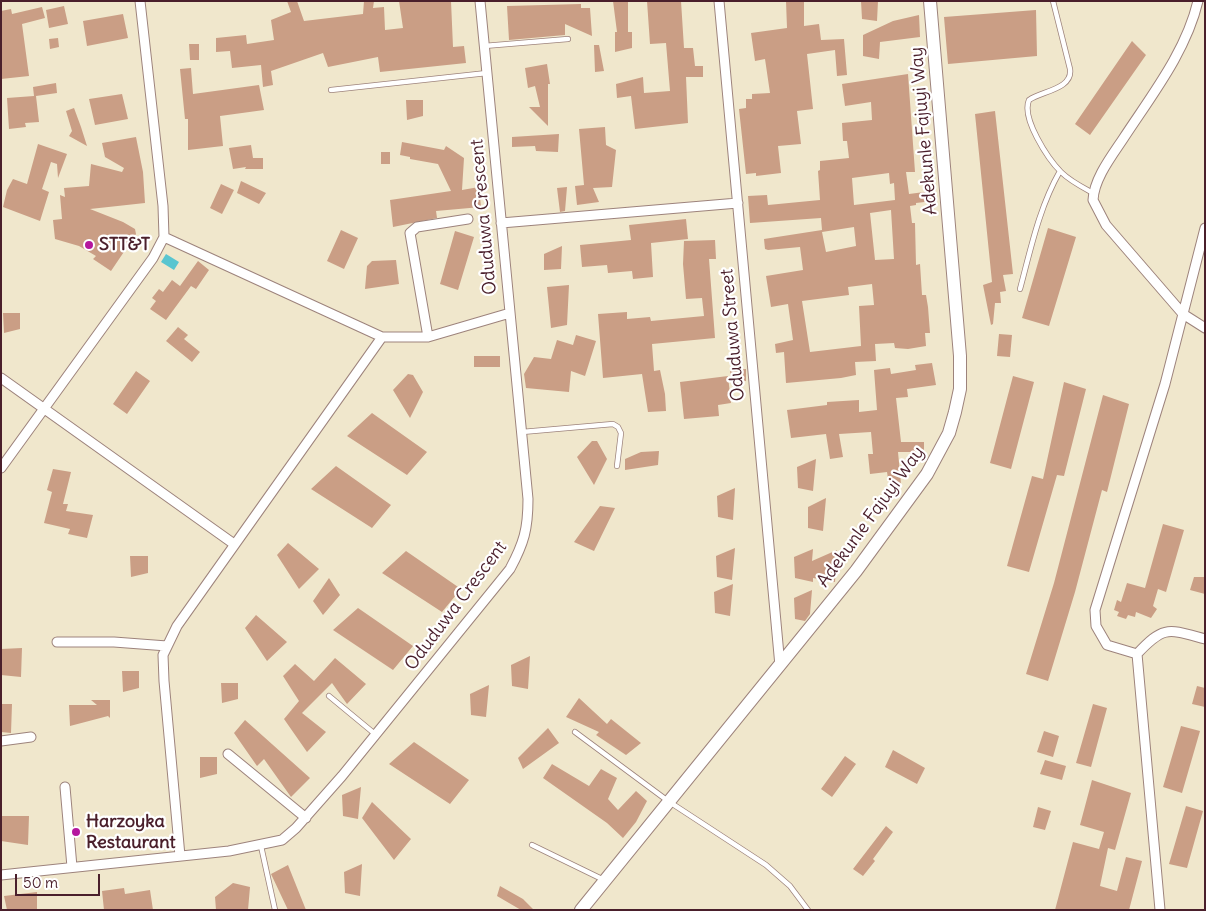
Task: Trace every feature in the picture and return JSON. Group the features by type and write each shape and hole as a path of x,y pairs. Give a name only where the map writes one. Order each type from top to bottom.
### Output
{"street":[{"path":"1,468 45,410 153,258 164,237 163,206 140,1"},
{"name":"Oduduwa Crescent","path":"1,875 261,846 282,840 306,818 376,735 510,569 523,544 528,522 528,507 480,1"},
{"name":"Oduduwa Street","path":"719,1 780,666"},
{"name":"Adekunle Fajuyi Way","path":"581,910 856,571 927,474 949,433 960,389 960,356 930,1"},
{"path":"1198,1 1185,40 1110,159 1093,193 1092,200 1106,225 1183,314 1205,328"},
{"path":"501,223 738,202"},
{"path":"428,337 410,233 417,227 468,220"},
{"path":"1137,654 1107,644 1096,626 1095,610 1143,460 1205,228"},
{"path":"164,237 382,337 428,337 510,313"},
{"path":"180,856 163,655 177,626 382,337"},
{"path":"1,378 234,544"},
{"path":"1160,910 1137,654 1152,638 1163,631 1178,632 1205,639"},
{"path":"57,642 114,642 167,646"},
{"path":"1,741 31,737"},
{"path":"228,754 306,818"},
{"path":"65,787 72,867"}],"lane":[{"path":"1053,1 1070,69 1070,77 1063,85 1029,100 1027,108 1028,117 1044,152 1060,172 1093,193"},
{"path":"484,46 568,40"},
{"path":"331,90 487,73"},
{"path":"1020,289 1039,216 1047,195 1060,172"},
{"path":"522,432 613,424 618,427 620,433 616,466"},
{"path":"329,696 376,735"},
{"path":"575,732 668,801 766,865 790,886 808,910"},
{"path":"532,844 605,880"},
{"path":"261,846 276,910"}],"water":[{"path":"166,254 179,262 174,270 161,262"}],"building":[{"path":"287,1 297,1 304,21 363,14 364,1 374,1 373,8 384,7 385,30 403,28 399,1 451,1 453,47 464,46 466,63 380,72 378,57 328,67 323,53 271,71 273,85 263,87 261,65 232,68 230,51 216,52 216,38 246,35 247,44 274,40 271,20 291,12"},
{"path":"613,1 628,1 628,32 632,32 632,48 615,52 615,32 617,32"},
{"path":"647,1 681,1 684,48 693,48 695,66 703,66 703,77 686,77 688,123 635,129 631,96 617,98 616,84 643,77 644,93 670,91 666,43 650,44"},
{"path":"786,1 804,1 804,26 819,24 821,40 844,39 847,75 837,76 835,50 807,54 813,109 797,111 801,144 778,146 781,173 756,176 756,173 746,174 739,109 746,108 746,99 752,99 752,94 770,93 765,59 755,61 751,33 787,28"},
{"path":"861,1 878,1 877,21 862,19"},
{"path":"581,4 581,8 590,8 592,36 565,24 565,35 509,40 507,6"},
{"path":"64,6 68,24 49,28 46,10"},
{"path":"42,7 45,18 22,24 29,76 1,79 1,11 11,9 12,14"},
{"path":"1036,10 1037,56 948,64 944,17"},
{"path":"123,14 128,38 87,46 83,21"},
{"path":"919,15 920,37 880,42 879,59 863,56 863,35 893,21"},
{"path":"58,38 59,47 50,49 49,39"},
{"path":"1132,41 1146,55 1090,135 1075,124"},
{"path":"189,44 199,44 199,60 190,60"},
{"path":"594,45 599,45 604,71 595,72"},
{"path":"547,64 550,84 548,84 548,126 529,107 540,107 535,86 528,88 525,68"},
{"path":"191,68 193,94 259,85 264,110 220,116 223,146 188,150 188,119 185,119 180,69"},
{"path":"908,74 915,172 906,172 909,194 932,191 933,201 916,203 916,205 910,206 912,223 915,223 916,265 920,264 922,295 926,295 930,333 925,333 926,346 908,349 895,348 894,343 875,344 876,361 855,362 856,375 786,383 784,352 776,353 775,344 793,340 788,304 771,307 766,276 803,270 800,247 768,250 765,249 764,239 822,230 821,218 750,223 748,196 767,195 768,205 820,200 818,171 820,170 820,161 849,158 847,141 843,141 842,123 872,120 871,102 845,106 842,84","holes":["889,173 890,184 894,183 895,200 854,205 852,178","891,210 894,259 875,260 870,213","854,227 856,246 826,252 822,232","872,284 874,305 859,306 861,346 810,352 802,301 849,295 848,287"]},
{"path":"56,83 57,93 36,96 39,122 25,123 26,127 9,129 7,98 34,96 33,87"},
{"path":"122,94 128,119 95,125 89,99"},
{"path":"406,100 423,100 423,116 407,120"},
{"path":"74,108 87,146 69,136 72,131 66,111"},
{"path":"995,111 1013,274 1003,275 1006,291 1000,292 1001,303 995,303 993,324 991,325 983,285 992,282 975,114"},
{"path":"605,127 606,145 616,150 612,187 593,188 599,202 577,205 575,186 584,185 579,129"},
{"path":"559,134 558,152 536,151 535,146 512,147 512,137"},
{"path":"136,137 143,172 145,203 90,209 123,222 135,229 136,234 111,271 93,259 96,256 79,246 55,239 53,220 62,219 60,195 65,197 64,188 89,186 91,164 122,172 124,168 105,157 102,143"},
{"path":"402,142 444,150 446,146 464,158 462,190 479,187 481,207 436,211 437,218 393,227 390,200 451,191 438,164 410,159 410,157 400,155"},
{"path":"38,144 67,154 58,178 57,164 51,162 42,189 49,192 40,221 3,207 7,190 13,179 27,184"},
{"path":"251,145 253,158 263,158 263,169 245,169 246,167 233,169 229,148"},
{"path":"381,152 390,152 390,164 381,164"},
{"path":"241,181 266,193 259,204 237,193"},
{"path":"221,184 234,190 222,214 210,208"},
{"path":"567,187 565,211 560,212 557,188"},
{"path":"686,219 688,239 651,243 653,277 633,279 632,271 608,273 607,265 582,267 580,245 631,240 629,225"},
{"path":"1048,228 1076,237 1049,326 1022,318"},
{"path":"341,230 358,238 344,269 327,261"},
{"path":"455,231 474,237 458,290 440,284"},
{"path":"715,240 716,259 709,259 715,338 652,344 654,371 660,370 666,411 648,412 642,374 603,378 598,314 627,312 627,319 650,317 651,321 704,316 702,298 686,299 683,264 684,241"},
{"path":"562,246 561,269 544,270 544,254"},
{"path":"396,260 399,284 365,289 367,266 372,261"},
{"path":"198,261 209,270 196,289 191,286 166,320 150,309 156,301 152,298 159,289 163,292 172,280 180,286"},
{"path":"569,285 567,325 551,328 547,287"},
{"path":"3,313 20,313 20,329 4,333"},
{"path":"178,327 188,335 184,339 200,352 192,362 166,341"},
{"path":"999,334 1012,335 1010,357 997,356"},
{"path":"576,335 596,341 585,376 571,371 569,392 526,388 524,374 534,357 551,359 557,340 573,345"},
{"path":"474,356 500,356 500,367 474,367"},
{"path":"932,363 936,385 907,389 908,397 896,398 901,442 924,442 924,452 898,452 901,484 889,485 887,472 870,474 868,454 873,454 871,432 839,434 843,457 830,459 826,434 791,438 787,410 827,405 827,402 859,400 859,412 877,410 874,370 890,368 891,374 916,370 915,365"},
{"path":"746,369 746,381 731,382 730,370"},
{"path":"136,371 150,381 127,414 113,404"},
{"path":"408,374 413,375 423,392 410,418 393,390"},
{"path":"728,376 731,403 718,405 719,416 684,419 680,382"},
{"path":"1013,376 1034,382 1011,469 990,463"},
{"path":"1064,382 1086,389 1064,476 1057,475 1029,572 1007,566 1032,476 1043,479"},
{"path":"1103,395 1129,404 1107,492 1102,490 1075,592 1048,681 1026,674 1054,583"},
{"path":"372,413 427,452 407,475 347,436"},
{"path":"592,441 597,441 607,459 594,485 577,457"},
{"path":"659,451 658,465 625,470 625,459 641,452"},
{"path":"816,459 813,491 798,488 797,467"},
{"path":"336,466 391,505 372,528 311,489"},
{"path":"53,469 71,472 63,504 68,504 66,511 93,515 87,538 68,534 70,529 44,523 52,492 47,490"},
{"path":"735,488 733,520 718,517 717,496"},
{"path":"826,498 823,531 808,528 808,507"},
{"path":"600,506 615,508 594,551 574,542"},
{"path":"1163,524 1184,530 1166,592 1158,589 1153,606 1157,609 1151,618 1136,612 1135,617 1128,615 1126,619 1117,616 1119,612 1114,610 1117,600 1121,602 1127,583 1145,588"},
{"path":"288,543 319,569 299,589 277,555"},
{"path":"735,548 732,580 717,577 716,556"},
{"path":"813,549 812,561 837,550 835,582 813,578 813,582 795,578 794,557"},
{"path":"406,551 461,589 442,612 382,573"},
{"path":"130,556 148,556 148,573 131,577"},
{"path":"1194,577 1205,577 1205,594 1190,590"},
{"path":"329,578 340,595 323,615 313,601"},
{"path":"733,584 730,616 715,613 714,592"},
{"path":"812,590 810,614 805,621 795,619 794,598"},
{"path":"358,608 413,646 393,670 333,630"},
{"path":"256,615 287,642 267,661 245,628"},
{"path":"22,648 21,677 1,675 1,649"},
{"path":"530,656 528,689 512,686 511,665"},
{"path":"335,658 366,684 347,704 332,683 302,713 326,732 307,752 284,719 299,701 283,676 295,664 314,681"},
{"path":"122,671 139,671 139,688 123,692"},
{"path":"221,683 238,683 238,699 222,703"},
{"path":"489,685 486,717 471,715 470,694"},
{"path":"1197,686 1205,688 1205,707 1192,704"},
{"path":"579,698 607,724 611,719 641,743 626,755 596,735 599,732 566,717"},
{"path":"91,700 110,700 110,718 108,716 70,726 69,705 97,705"},
{"path":"1,704 12,704 11,733 1,732"},
{"path":"1093,704 1107,708 1091,767 1076,763"},
{"path":"245,720 310,778 291,797 264,759 257,766 234,733"},
{"path":"1181,726 1200,731 1182,793 1163,787"},
{"path":"548,728 559,743 523,769 518,758"},
{"path":"1044,731 1059,736 1053,757 1037,752"},
{"path":"414,742 469,780 450,804 389,764"},
{"path":"893,750 925,768 917,784 885,767"},
{"path":"845,756 856,764 832,797 821,789"},
{"path":"200,757 217,757 217,774 200,778"},
{"path":"1045,760 1066,766 1062,780 1040,774"},
{"path":"552,764 589,786 601,769 617,778 608,799 618,810 636,791 647,801 636,822 623,838 607,823 543,778"},
{"path":"1092,780 1131,793 1115,850 1108,848 1100,886 1117,891 1126,857 1142,861 1129,910 1055,910 1073,842 1099,849 1104,832 1080,825"},
{"path":"361,787 358,819 343,816 342,795"},
{"path":"372,802 411,839 394,860 362,818"},
{"path":"1186,806 1203,811 1187,868 1169,864"},
{"path":"1038,807 1051,811 1045,830 1033,827"},
{"path":"1,816 29,816 28,845 1,841"},
{"path":"886,826 893,832 863,876 853,869"},
{"path":"362,864 360,896 345,893 344,872"},
{"path":"288,865 306,910 288,910 271,874"},
{"path":"233,883 250,887 248,910 216,910 215,897"},
{"path":"500,886 523,899 534,910 521,910 497,896"},
{"path":"124,888 125,894 150,890 153,910 104,910 102,891"},
{"path":"37,892 37,910 7,910 4,896"}],"place":[{"name":"STT&T","path":"89,245"},
{"name":"Harzoyka Restaurant","path":"76,832"}]}
